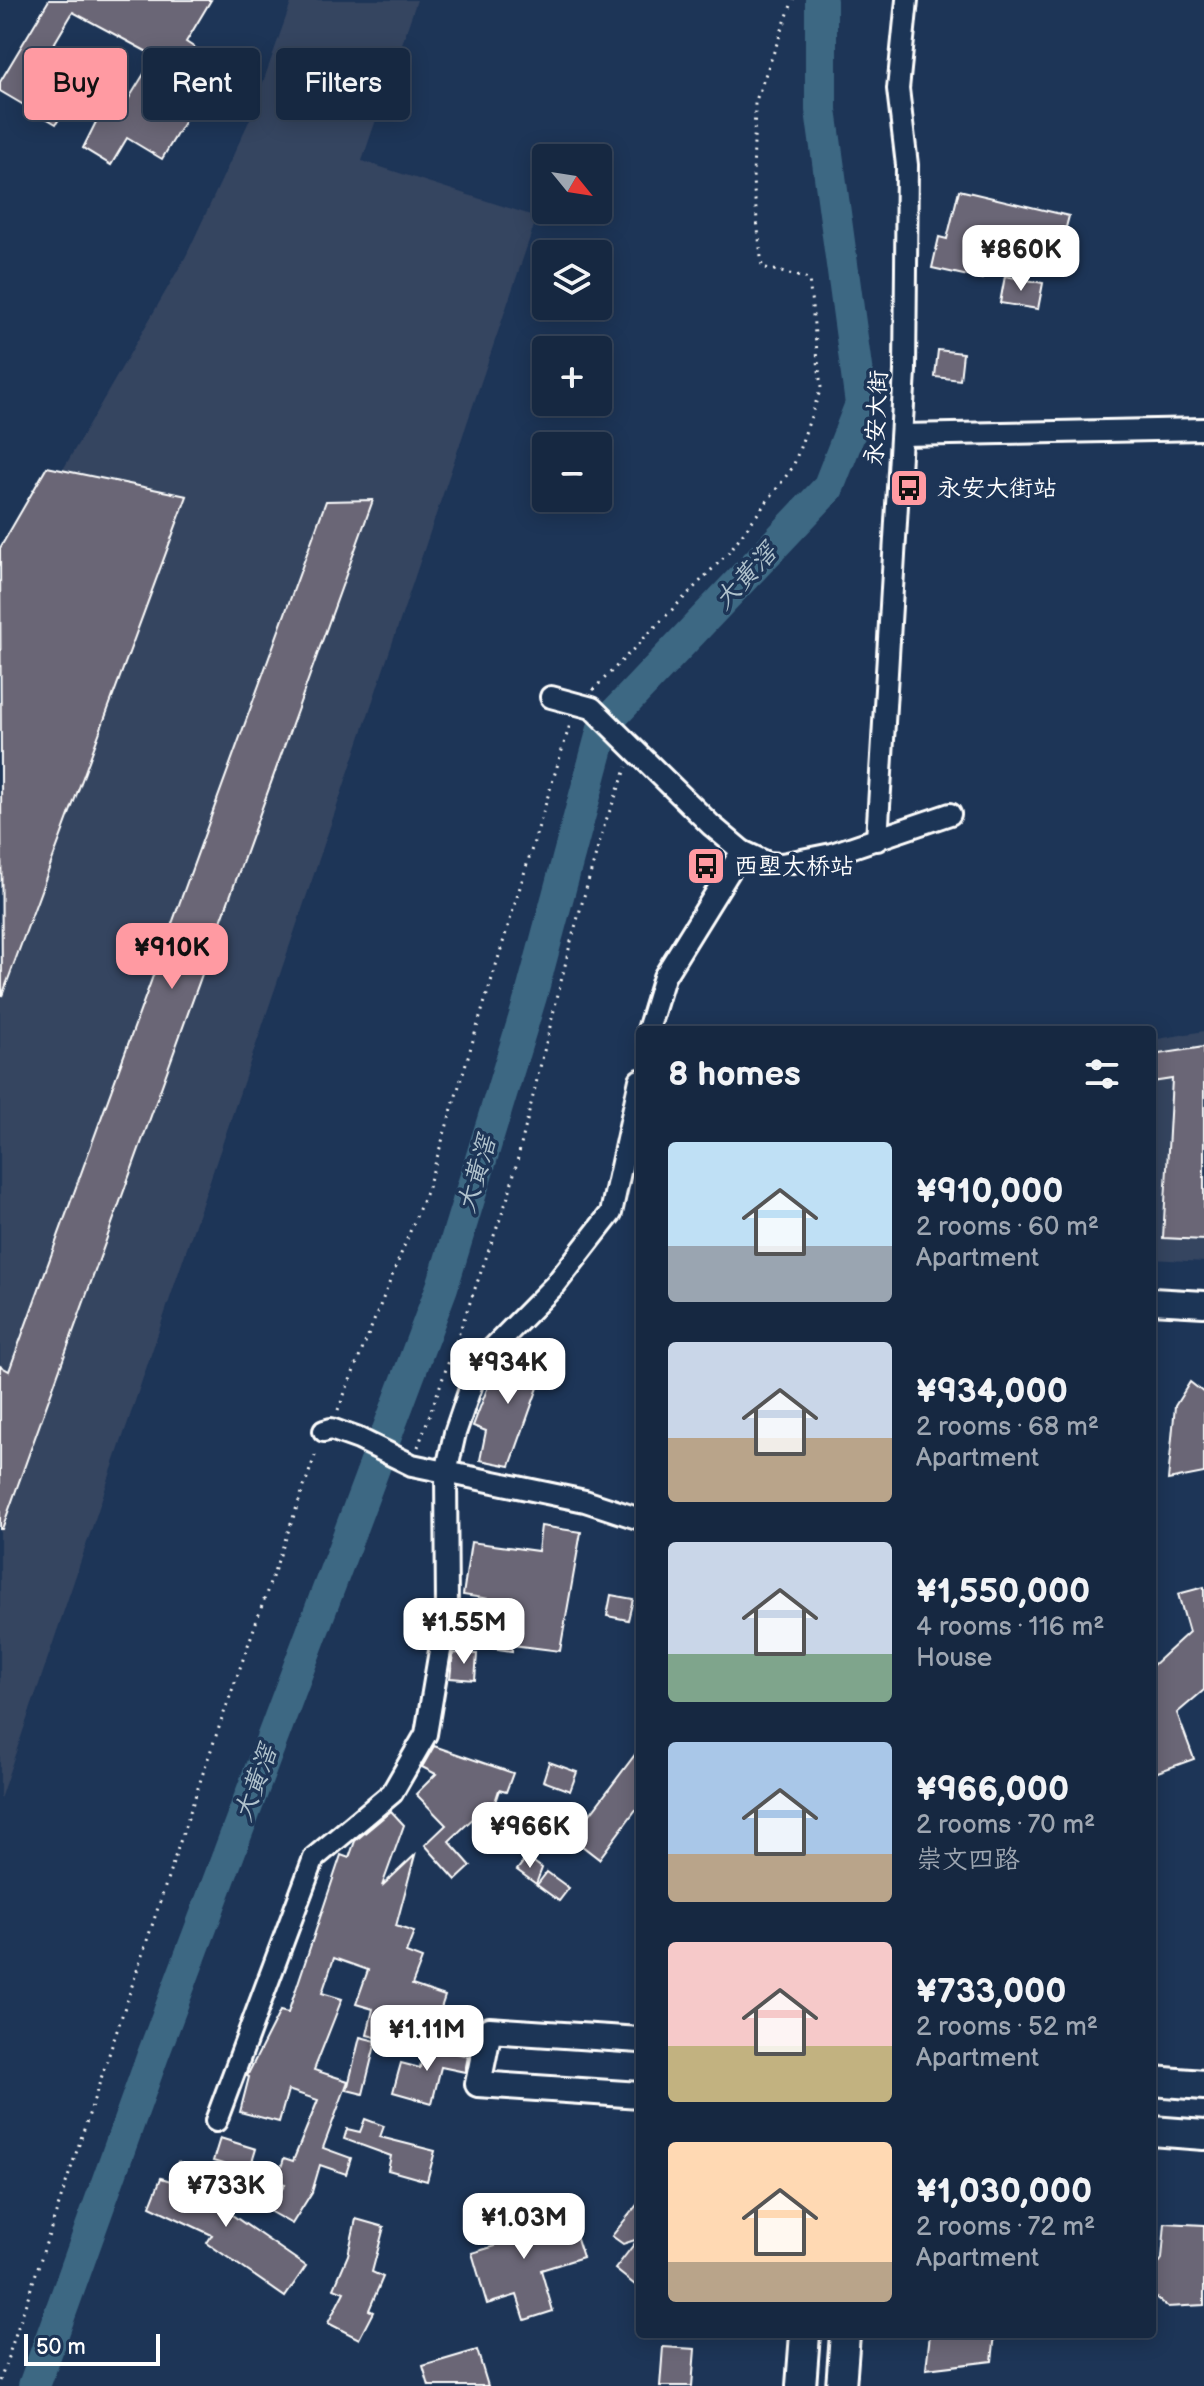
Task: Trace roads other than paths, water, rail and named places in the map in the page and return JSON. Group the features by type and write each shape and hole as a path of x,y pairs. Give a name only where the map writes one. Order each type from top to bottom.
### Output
{"main road":[{"path":"1156,2081 1204,2085"},
{"path":"1156,2131 1204,2135"},
{"path":"801,2386 805,2338"},
{"path":"841,2386 845,2338"}],"street":[{"name":"永安大街","path":"877,840 902,435 908,178 906,136 898,89 907,0"},
{"path":"902,435 1204,429"},
{"path":"551,697 584,707 631,746 742,851 756,860 782,864 877,840 950,814"},
{"path":"649,1026 664,977 742,851"},
{"path":"216,2121 314,1858 392,1793 426,1734 447,1609 446,1473 455,1433 480,1366 587,1248 611,1213 636,1098"},
{"path":"1156,1301 1204,1304"},
{"path":"327,1430 359,1439 403,1461 446,1473 585,1501 636,1518"},
{"path":"636,2040 489,2030 478,2084 636,2095"}],"waterway":[{"name":"大黄滘","path":"34,2386 153,2055 442,1287 531,996 604,725 828,488 861,404 821,110 821,0"}],"place":[{"name":"永安大街站","path":"909,488"},
{"name":"西塱大桥站","path":"706,866"}]}
